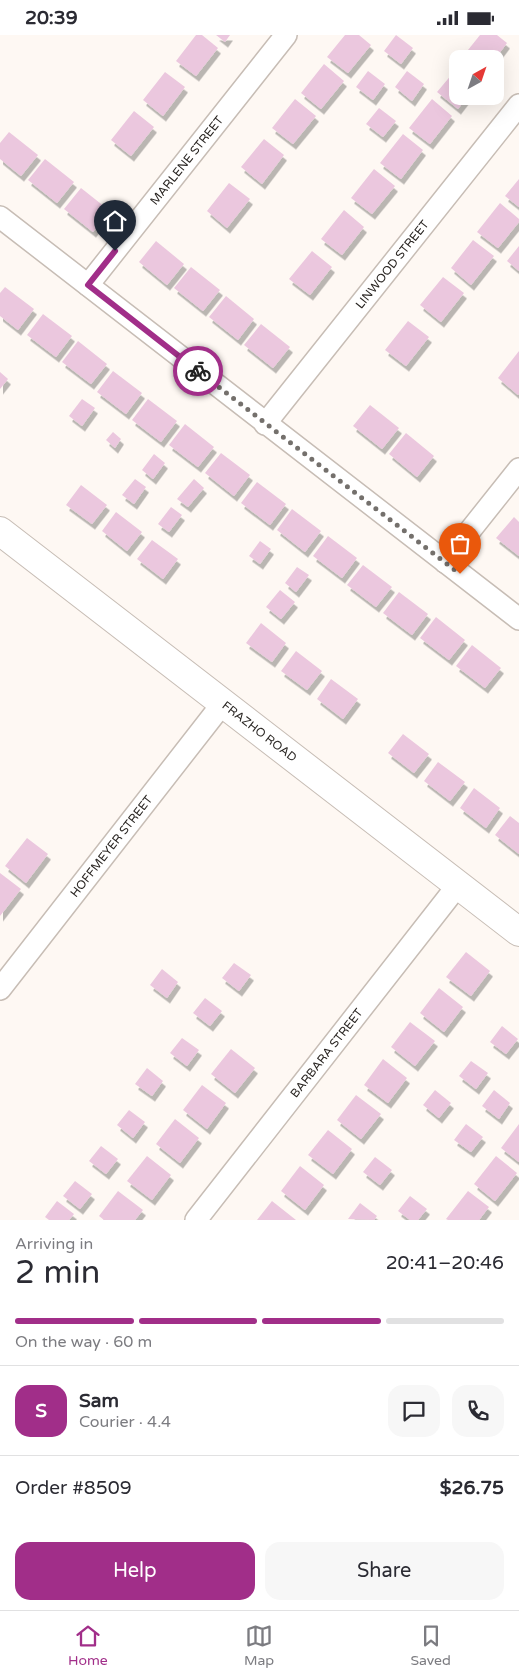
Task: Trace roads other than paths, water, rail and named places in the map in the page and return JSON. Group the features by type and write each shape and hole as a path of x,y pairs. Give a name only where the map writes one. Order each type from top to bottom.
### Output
{"street":[{"name":"MARLENE STREET","path":"88,285 286,35"},
{"name":"LINWOOD STREET","path":"266,424 519,105"},
{"path":"0,217 519,619"},
{"path":"445,562 519,469"},
{"name":"FRAZHO ROAD","path":"0,531 519,932"},
{"name":"HOFFMEYER STREET","path":"0,989 223,703"},
{"name":"BARBARA STREET","path":"196,1220 458,885"}]}
